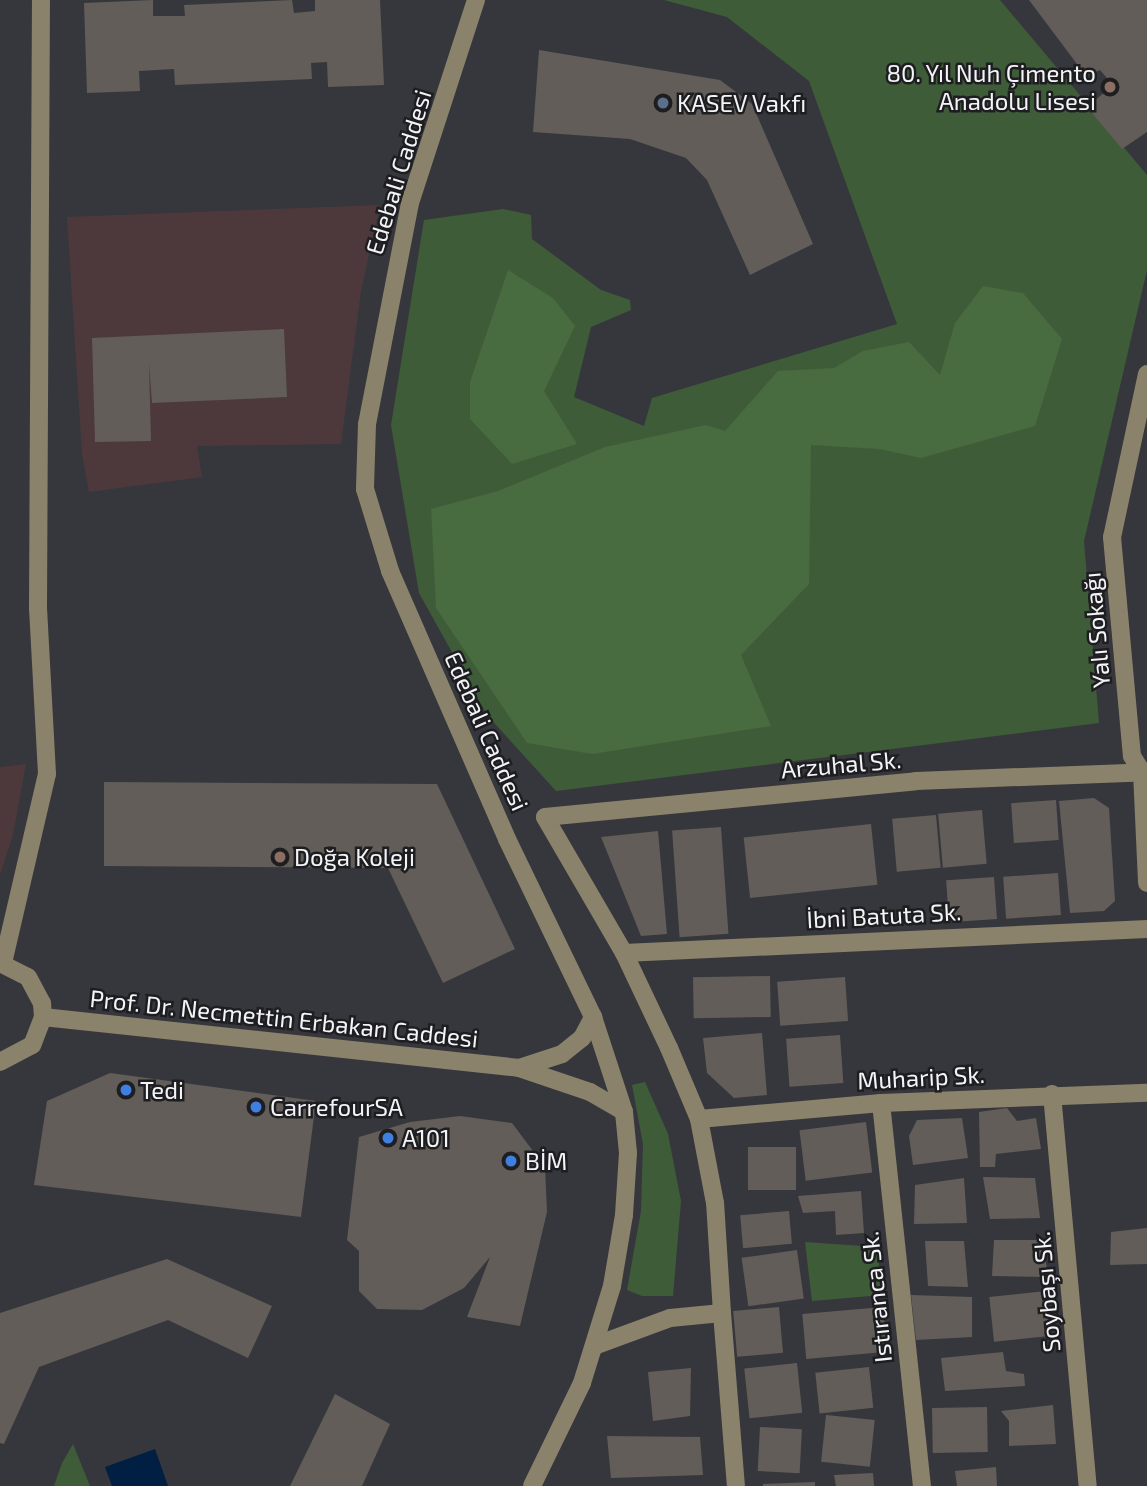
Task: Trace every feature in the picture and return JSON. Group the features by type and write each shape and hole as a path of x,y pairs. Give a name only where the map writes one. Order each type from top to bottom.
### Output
{"street":[{"path":"0,1062 32,1045 43,1017 42,1003 29,977 2,963 47,774 38,609 41,0"},
{"name":"Edebali Caddesi","path":"476,0 410,203 367,425 365,489 372,522 399,593 508,839 593,1017 624,1112 628,1153 624,1215 612,1286 567,1421"},
{"name":"Yalı Sokağı","path":"1147,374 1112,537 1132,756 1145,772 1147,883"},
{"name":"Arzuhal Sk.","path":"545,817 916,782 1145,772"},
{"name":"Edebali Caddesi","path":"545,817 624,953 699,1119 715,1203 736,1486"},
{"name":"İbni Batuta Sk.","path":"624,953 1147,929"},
{"name":"Prof. Dr. Necmettin Erbakan Caddesi","path":"43,1017 519,1068"},
{"path":"519,1068 562,1054 582,1038 593,1017"},
{"path":"519,1068 590,1092 624,1112"},
{"name":"Muharip Sk.","path":"699,1119 881,1103 1052,1094 1147,1093"},
{"name":"Soybaşı Sk.","path":"1052,1094 1088,1486"},
{"name":"Istıranca Sk.","path":"881,1103 922,1486"},
{"path":"594,1346 670,1318 722,1313"},
{"path":"532,1486 567,1421"},
{"path":"545,1486 567,1421"}],"shaded area":[{"path":"380,205 361,291 341,444 197,446 202,477 89,492 82,454 67,217"},
{"path":"26,764 13,835 0,875 0,767"}],"green space":[{"path":"664,0 1000,0 1147,175 1147,270 1084,541 1099,723 556,791 487,715 419,593 391,425 424,220 503,209 531,215 532,239 601,290 630,300 631,310 591,327 574,397 644,426 652,398 897,324 809,81 727,17"},
{"path":"508,270 553,298 575,326 544,391 577,444 512,464 470,419 470,382"},
{"path":"983,286 1023,293 1062,339 1035,426 921,458 879,449 811,445 809,584 741,655 771,726 592,754 527,743 436,608 431,509 498,491 605,447 706,425 725,431 778,371 834,368 863,351 909,342 940,375 955,323"},
{"path":"645,1082 668,1134 681,1201 673,1296 642,1296 627,1290 641,1211 643,1144 632,1085"},
{"path":"805,1242 877,1247 882,1295 812,1301"},
{"path":"73,1444 90,1486 54,1486 62,1463"}],"water":[{"path":"155,1449 168,1486 112,1486 105,1467"}],"building":[{"path":"153,0 153,16 185,16 184,5 292,0 294,13 315,11 315,0 380,0 384,85 328,87 327,62 311,63 312,79 175,85 174,69 139,71 140,91 87,93 84,3"},
{"name":"80. Yıl Nuh Çimento Anadolu Lisesi","path":"1029,0 1147,0 1147,132 1122,149 1087,107 1113,85 1100,70 1086,76"},
{"path":"539,50 720,80 752,104 813,244 750,275 707,180 686,158 630,139 533,132"},
{"path":"284,329 287,397 152,403 149,363 151,441 95,442 92,338"},
{"path":"104,782 437,784 515,949 443,983 388,868 104,866"},
{"path":"1094,798 1109,808 1115,901 1104,911 1070,913 1059,801"},
{"path":"1056,800 1059,840 1014,843 1011,803"},
{"path":"982,810 987,864 943,868 938,814"},
{"path":"936,815 941,868 897,872 892,819"},
{"path":"871,824 877,885 750,898 744,837"},
{"path":"721,827 728,934 680,937 672,830"},
{"path":"658,831 667,934 641,936 601,837"},
{"path":"1058,873 1061,915 1006,919 1003,877"},
{"path":"994,877 997,919 949,922 946,880"},
{"path":"770,976 771,1017 694,1018 693,977"},
{"path":"845,977 848,1021 780,1026 777,982"},
{"path":"762,1033 767,1095 734,1098 707,1073 703,1038"},
{"path":"840,1035 843,1083 789,1087 786,1039"},
{"path":"110,1073 316,1101 301,1217 34,1185 47,1101"},
{"path":"1007,1108 1017,1121 1036,1118 1041,1149 996,1154 995,1167 980,1167 979,1112"},
{"path":"460,1116 512,1123 545,1167 547,1212 520,1326 467,1317 490,1257 464,1288 422,1310 377,1309 359,1291 359,1251 347,1240 359,1137 410,1122"},
{"path":"962,1118 968,1158 913,1165 909,1136 917,1120"},
{"path":"866,1122 872,1173 806,1181 799,1130"},
{"path":"748,1147 796,1147 796,1190 748,1190"},
{"path":"983,1177 1035,1178 1040,1218 990,1219"},
{"path":"964,1178 967,1223 914,1224 915,1185"},
{"path":"861,1191 864,1233 836,1235 835,1211 803,1213 798,1196"},
{"path":"789,1211 792,1244 743,1248 740,1215"},
{"path":"1147,1228 1147,1264 1110,1265 1111,1232"},
{"path":"994,1240 1043,1240 1048,1277 992,1276"},
{"path":"925,1241 964,1241 968,1287 928,1286"},
{"path":"797,1250 804,1299 748,1306 742,1258"},
{"path":"167,1259 272,1306 248,1358 168,1320 39,1367 4,1444 0,1443 0,1313"},
{"path":"1046,1291 1051,1336 994,1342 989,1297"},
{"path":"911,1295 972,1297 972,1337 916,1340"},
{"path":"779,1307 783,1353 737,1357 733,1311"},
{"path":"883,1307 887,1352 806,1359 802,1314"},
{"path":"1003,1352 1006,1371 1024,1374 1025,1386 945,1391 941,1358"},
{"path":"797,1363 802,1413 750,1418 744,1369"},
{"path":"869,1367 873,1408 820,1413 815,1373"},
{"path":"691,1368 690,1416 653,1421 648,1372"},
{"path":"335,1394 390,1424 362,1486 290,1486"},
{"path":"1053,1405 1056,1444 1009,1446 1009,1421 1001,1411"},
{"path":"987,1407 988,1452 933,1453 932,1408"},
{"path":"826,1415 875,1420 870,1467 821,1462"},
{"path":"760,1427 802,1429 800,1473 758,1471"},
{"path":"607,1436 700,1437 703,1475 611,1478"},
{"path":"996,1467 997,1486 957,1486 955,1471"},
{"path":"873,1473 874,1486 836,1486 834,1475"},
{"path":"815,1482 815,1486 763,1486 763,1484"}],"place":[{"name":"80. Yıl Nuh Çimento Anadolu Lisesi","path":"1110,87"},
{"name":"KASEV Vakfı","path":"663,103"},
{"name":"Doğa Koleji","path":"280,857"},
{"name":"Tedi","path":"126,1090"},
{"name":"CarrefourSA","path":"256,1107"},
{"name":"A101","path":"388,1138"},
{"name":"BİM","path":"511,1161"}]}
